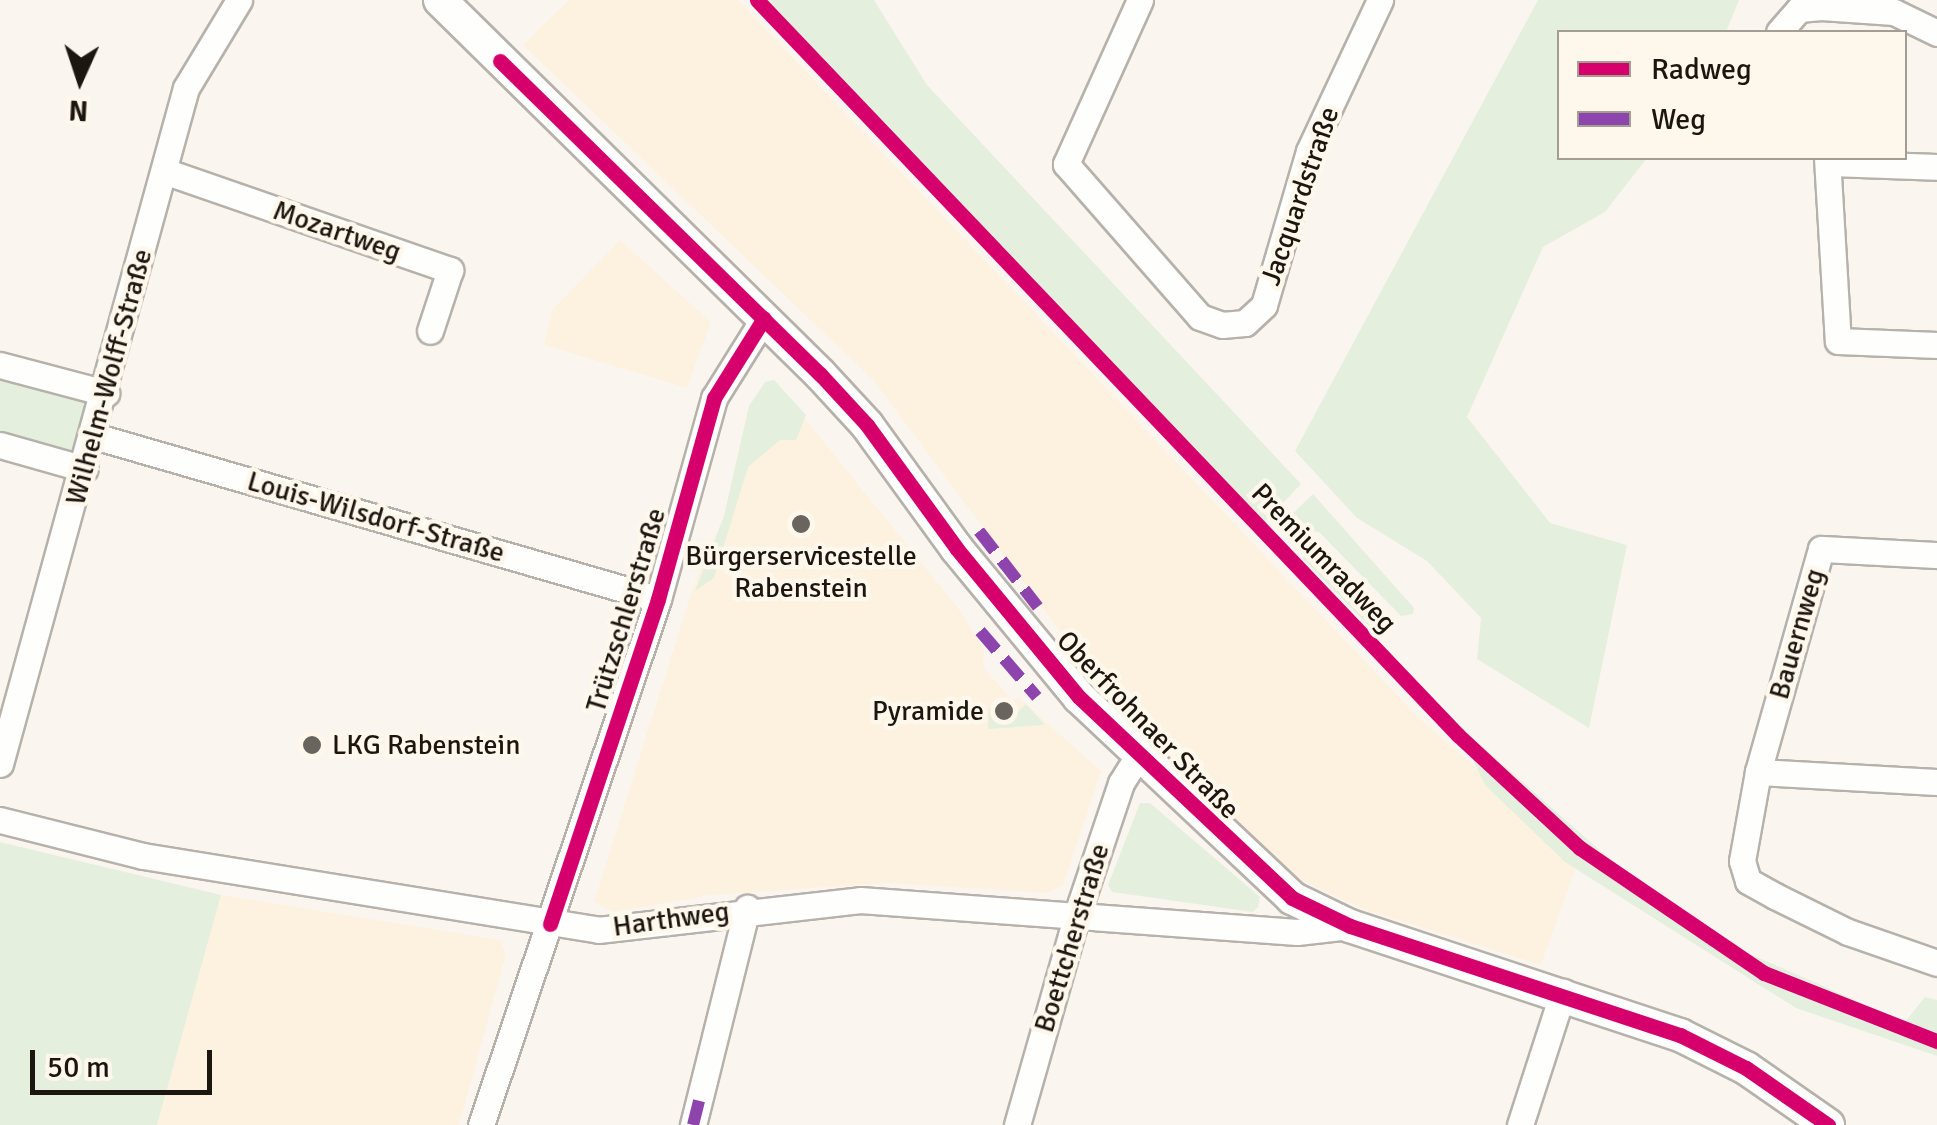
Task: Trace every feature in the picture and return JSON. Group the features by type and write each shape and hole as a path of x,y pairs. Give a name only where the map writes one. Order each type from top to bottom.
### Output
{"main road":[{"name":"Oberfrohnaer Straße","path":"440,0 868,425 1044,658 1138,756 1292,898 1350,926 1563,992 1680,1034 1746,1068 1828,1125"}],"street":[{"name":"Wilhelm-Wolff-Straße","path":"0,764 86,469 186,88 240,0"},
{"name":"Jacquardstraße","path":"1140,0 1066,164 1200,317 1222,325 1245,322 1264,304 1309,151 1380,0"},
{"path":"1781,30 1799,9 1821,7 1894,12 1937,33"},
{"path":"1937,168 1829,160 1838,341 1937,345"},
{"name":"Mozartweg","path":"164,170 450,270 430,331"},
{"name":"Trützschlerstraße","path":"481,1125 528,973 550,924 658,599 714,398 764,318"},
{"path":"0,365 106,393"},
{"name":"Louis-Wilsdorf-Straße","path":"94,436 658,599"},
{"path":"0,445 86,469"},
{"name":"Bauernweg","path":"1937,555 1821,550 1743,837 1748,881 1848,932 1937,962"},
{"name":"Boettcherstraße","path":"1017,1125 1078,911 1121,783 1138,756"},
{"path":"1758,772 1937,782"},
{"name":"Harthweg","path":"0,820 143,856 598,930 747,908 860,900 1078,911 1297,932 1350,926"},
{"path":"693,1125 747,908"},
{"path":"1520,1125 1563,992"}],"shaded area":[{"path":"569,0 738,0 1419,718 1579,859 1541,965 1363,909 1303,881 1266,852 1067,641 874,381 523,45"},
{"path":"620,240 711,322 687,388 544,345 552,310"},
{"path":"774,380 958,608 984,649 983,667 1013,701 1018,697 1101,771 1063,885 1047,893 887,883 711,895 613,912 594,902 693,587 724,516 749,406"},
{"path":"221,895 500,940 506,954 459,1125 157,1125"}],"green space":[{"path":"764,0 874,0 927,85 1301,484 1264,523"},
{"path":"1538,0 1739,0 1727,30 1557,30 1557,160 1645,160 1605,212 1543,247 1467,417 1550,523 1627,545 1589,728 1477,659 1481,618 1427,561 1357,518 1295,451"},
{"path":"0,365 106,393 85,469 0,445"},
{"path":"774,380 806,415 796,440 780,440 748,467 714,578 695,591 724,516 749,406 765,382"},
{"path":"1313,494 1414,608 1413,614 1401,616 1319,532 1280,526"},
{"path":"1306,547 1314,548 1391,628 1380,637 1303,559"},
{"path":"1026,704 1045,725 988,729 989,707 1007,723"},
{"path":"1454,721 1632,879 1743,951 1905,1022 1925,997 1937,1000 1937,1056 1796,1008 1565,862 1485,785"},
{"path":"1140,803 1150,803 1260,897 1258,907 1253,912 1112,892 1108,885"},
{"path":"0,842 221,895 157,1125 0,1125"}],"marked path":[{"path":"979,531 1038,607"},
{"path":"980,631 1037,697"},
{"path":"693,1125 701,1092"}],"cycle path":[{"name":"Premiumradweg","path":"757,0 1458,735 1580,848 1764,973 1937,1041"},
{"path":"500,61 820,374 867,425 957,549 1079,697 1292,898 1350,926 1680,1035 1746,1068 1828,1125"},
{"path":"550,924 658,599 714,398 764,318"}],"place":[{"name":"Bürgerservicestelle Rabenstein","path":"801,524"},
{"name":"Pyramide","path":"1004,711"},
{"name":"LKG Rabenstein","path":"312,745"}]}
